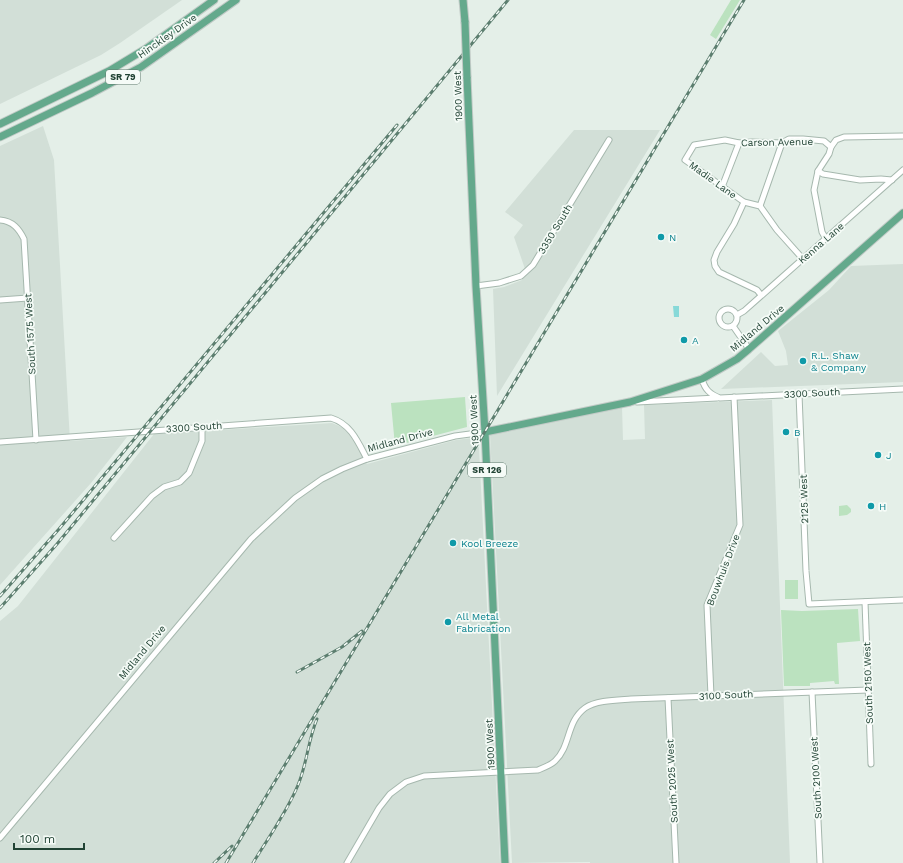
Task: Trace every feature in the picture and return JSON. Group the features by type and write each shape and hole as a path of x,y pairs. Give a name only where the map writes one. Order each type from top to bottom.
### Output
{"main road":[{"name":"Hinckley Drive","path":"0,124 110,71 147,48 214,0"},
{"name":"Hinckley Drive","path":"0,137 92,93 141,67 236,0"},
{"name":"1900 West","path":"463,0 505,863"},
{"name":"Midland Drive","path":"485,432 630,402 702,379 737,359 903,213"}],"street":[{"path":"826,239 822,232 814,190 818,171 836,140 844,137 903,136"},
{"name":"Carson Avenue","path":"694,145 725,140 738,143 752,142 782,144 789,139 803,139 824,141 831,147"},
{"name":"3350 South","path":"476,286 499,283 521,276 533,265 609,140"},
{"path":"722,187 738,143"},
{"path":"782,144 760,206 777,230 803,259"},
{"name":"Madie Lane","path":"694,145 686,160 744,202 760,206"},
{"name":"Kenna Lane","path":"737,315 826,239 903,170"},
{"path":"818,171 823,174 860,180 892,180"},
{"path":"744,202 734,224 717,252 714,260 715,266 719,272 757,290 761,295"},
{"name":"South 1575 West","path":"0,220 11,223 19,229 24,240 36,440"},
{"path":"0,300 28,298"},
{"path":"729,308 734,310 737,315 737,321 733,326 727,327 721,325 719,315 723,310 729,308"},
{"path":"733,326 749,349"},
{"path":"702,379 704,386 710,394 720,398"},
{"name":"3300 South","path":"630,402 903,389"},
{"name":"2125 West","path":"799,394 806,571 809,604 865,602"},
{"name":"Bouwhuis Drive","path":"711,696 707,605 740,525 734,397"},
{"name":"3300 South","path":"0,442 331,418 340,421 348,427 356,438 367,459"},
{"path":"114,538 152,496 164,487 180,482 189,472 202,441 202,427"},
{"name":"Midland Drive","path":"0,838 250,539 295,498 317,483 367,459 455,436 485,432"},
{"path":"865,602 903,600"},
{"name":"South 2150 West","path":"865,602 871,764"},
{"name":"3100 South","path":"501,772 538,770 554,762 565,748 573,720 586,707 604,702 868,690"},
{"name":"South 2100 West","path":"812,692 820,863"},
{"name":"South 2025 West","path":"668,698 676,863"},
{"path":"347,863 379,808 390,794 406,782 424,776 501,772"}],"shaded area":[{"path":"0,0 182,0 101,55 0,104"},
{"path":"43,126 54,160 70,441 127,437 91,483 0,585 0,146"},
{"path":"574,130 660,130 497,396 493,289 504,287 522,280 525,269 514,237 523,225 505,212"},
{"path":"903,264 903,382 721,389 761,352 775,366 788,365 786,351 778,331 829,290 851,266"},
{"path":"772,400 790,863 512,863 490,434 622,407 623,440 645,439 644,405"},
{"path":"332,423 344,428 354,441 367,464 456,440 472,438 479,448 500,863 0,863 0,621 18,606 154,434"}],"green space":[{"path":"731,0 740,0 716,39 710,35"},
{"path":"465,397 467,427 395,446 391,403"},
{"path":"847,505 851,509 851,512 847,515 839,516 839,506"},
{"path":"785,580 798,580 798,599 785,599"},
{"path":"858,609 860,641 837,643 839,684 835,684 834,681 810,683 810,686 784,686 781,610 802,611"}],"water":[{"path":"673,306 679,306 679,317 674,317"}],"railway":[{"path":"0,608 57,544 508,0"},
{"path":"226,863 744,0"},
{"path":"0,596 59,529 397,125"},
{"path":"297,672 342,647 362,631"},
{"path":"253,863 294,795 304,769 317,719"},
{"path":"214,863 232,846"}],"place":[{"name":"N","path":"661,237"},
{"name":"A","path":"684,340"},
{"name":"R.L. Shaw & Company","path":"803,361"},
{"name":"B","path":"786,432"},
{"name":"J","path":"878,455"},
{"name":"H","path":"871,506"},
{"name":"Kool Breeze","path":"453,543"},
{"name":"All Metal Fabrication","path":"448,622"}]}
